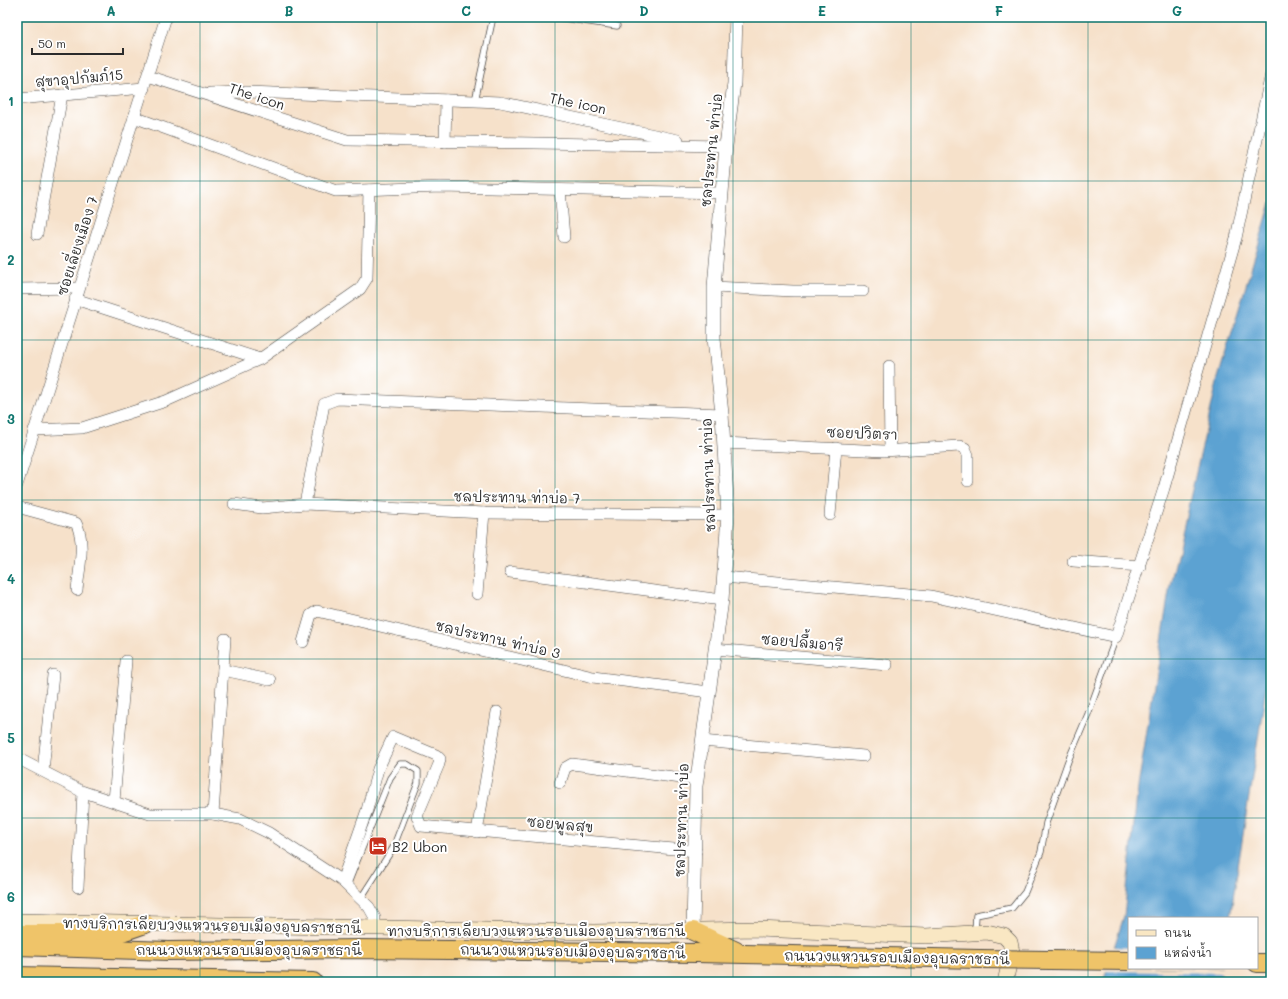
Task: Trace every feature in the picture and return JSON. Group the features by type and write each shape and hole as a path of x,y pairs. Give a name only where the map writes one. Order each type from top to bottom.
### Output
{"highway":[{"path":"17,934 116,934 145,924"},
{"path":"693,931 743,954"},
{"name":"ถนนวงแหวนรอบเมืองอุบลราชธานี","path":"17,946 169,951 360,949 1128,961"},
{"path":"1258,963 1271,963"},
{"path":"17,976 313,982"}],"main road":[{"name":"ทางบริการเลียบวงแหวนรอบเมืองอุบลราชธานี","path":"17,921 594,932 757,929 926,936 993,933 1004,936 1010,942 1012,952 1005,982"}],"street":[{"name":"ซอยเลี่ยงเมือง 7","path":"17,485 166,17"},
{"name":"ชลประทาน ท่าบ่อ","path":"693,931 697,780 722,600 728,515 722,414 714,338 714,287 726,146 734,83 736,17"},
{"path":"724,577 931,596 1116,637 1164,488 1236,238 1271,74"},
{"name":"The icon","path":"148,76 347,140 726,146"},
{"name":"สุขาอุปกัมภ์15","path":"17,99 144,88"},
{"name":"The icon","path":"201,93 246,92 500,102 702,145"},
{"path":"37,234 62,95"},
{"path":"445,142 446,100"},
{"path":"134,117 336,191 440,187 722,193"},
{"path":"34,430 82,428 166,401 260,359 364,284 367,278 368,262 369,190"},
{"path":"560,190 564,237"},
{"path":"714,287 792,291 863,291"},
{"path":"17,289 79,288"},
{"path":"75,299 260,359"},
{"path":"889,366 890,450"},
{"path":"306,504 324,404 337,399 722,414"},
{"name":"ซอยปวิตรา","path":"724,443 890,450 959,446 965,448 968,454 968,481"},
{"path":"830,515 836,448"},
{"name":"ชลประทาน ท่าบ่อ 7","path":"234,504 262,508 306,504 484,513 728,515"},
{"path":"17,507 76,523 80,532 81,542 77,590"},
{"path":"477,594 484,513"},
{"path":"1073,561 1140,566"},
{"path":"510,572 722,600"},
{"name":"ชลประทาน ท่าบ่อ 3","path":"303,642 311,615 317,611 593,677 709,692"},
{"path":"213,814 225,639"},
{"name":"ซอยปลื้มอารี","path":"715,650 887,666"},
{"path":"114,801 126,661"},
{"path":"223,670 270,680"},
{"path":"43,772 53,675"},
{"path":"477,832 497,712"},
{"name":"ซอยพูลสุข","path":"344,884 378,769 393,737 436,755 440,759 440,764 417,816 417,820 421,826 696,851"},
{"path":"702,741 864,756"},
{"path":"17,758 83,792 150,814 213,814 240,819 269,833 344,884 361,898 369,907 375,918 374,928"},
{"path":"560,783 565,768 572,764 697,780"},
{"path":"78,887 83,792"}],"lane":[{"path":"475,101 493,17"},
{"path":"556,17 617,26"},
{"path":"975,933 976,915 1012,908 1025,892 1041,852 1046,824 1068,761 1088,714 1116,637"},
{"path":"344,884 390,778 400,764 408,764 418,770 418,784 393,848 361,898"}],"water":[{"path":"1271,203 1271,656 1230,917 1128,917 1128,969 1222,969 1220,982 1103,982 1124,916 1138,787 1170,585 1218,378"}],"pier":[{"path":"1112,947 1128,948 1128,969 1224,969 1223,973 1105,971"}],"place":[{"name":"B2 Ubon","path":"378,846"}]}
